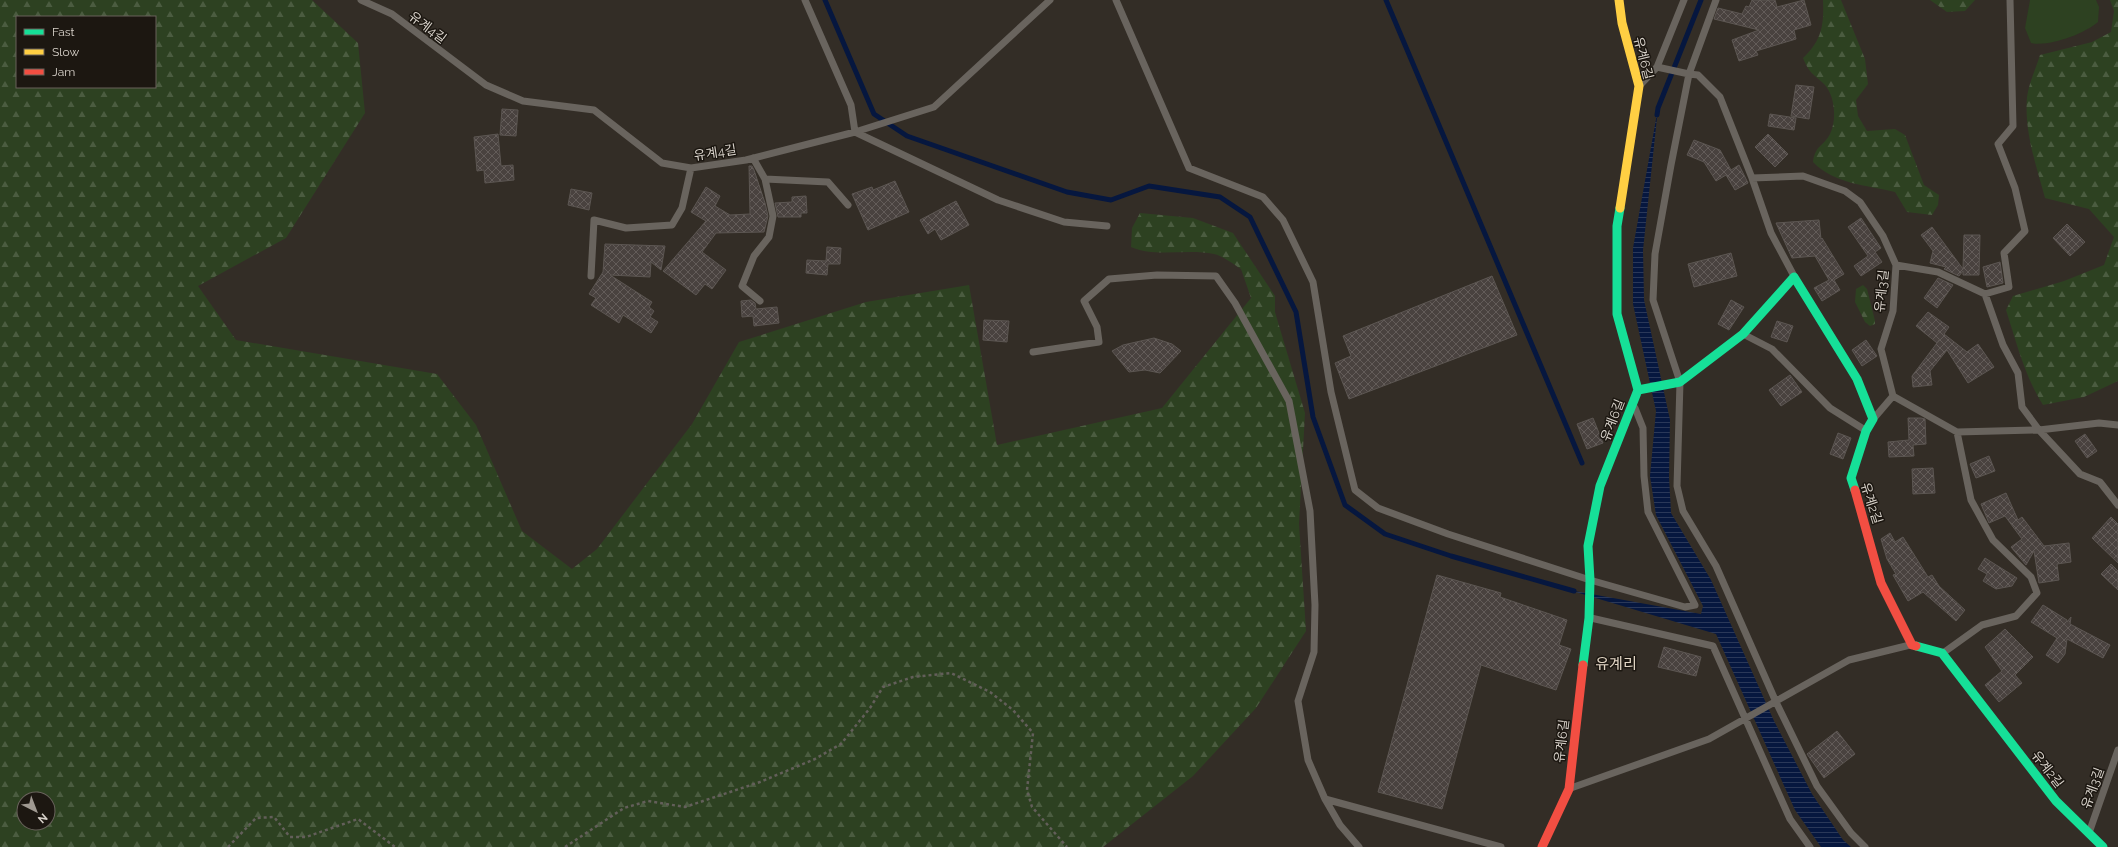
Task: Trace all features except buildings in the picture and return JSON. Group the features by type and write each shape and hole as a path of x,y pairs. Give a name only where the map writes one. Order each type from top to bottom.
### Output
{"street":[{"name":"유계6길","path":"1542,847 1569,789 1589,618 1590,580 1588,546 1600,486 1638,390 1618,314 1617,226 1639,86 1622,23 1619,0"},
{"path":"1638,390 1680,382 1743,334 1794,276 1857,379 1873,419"},
{"name":"유계2길","path":"1873,419 1866,431 1851,478 1864,518 1881,583 1912,645"},
{"path":"1912,645 1942,653"},
{"name":"유계2길","path":"1942,653 2056,800 2088,834 2103,847"}],"lane":[{"name":"유계4길","path":"361,0 392,14 486,85 523,102 594,110 662,163 691,168 753,158 855,132 934,107 1050,0"},
{"path":"805,0 852,105 855,132 998,200 1064,222 1107,226"},
{"path":"1116,0 1189,168 1263,197 1283,220 1313,282 1331,392 1355,490 1378,508 1448,534 1590,580 1686,607 1695,605 1648,512 1644,476 1643,428 1632,402"},
{"path":"1639,86 1657,67 1684,0"},
{"path":"1716,0 1689,74 1655,254 1653,300 1680,382 1677,486 1683,511 1716,566 1776,702 1818,786 1851,833 1866,847"},
{"path":"1896,265 1938,272 1985,294 2009,287 2004,253 2025,231 2015,188 1998,144 2013,126 2010,0"},
{"path":"1657,67 1698,75 1720,97 1752,178 1771,233 1794,276"},
{"path":"753,158 765,179 773,216 769,237 754,256 742,286 760,300"},
{"path":"591,276 594,220 626,228 672,225 682,208 691,168"},
{"name":"유계3길","path":"1752,178 1803,176 1845,191 1860,202 1883,236 1896,265 1893,311 1881,349 1893,396"},
{"path":"765,179 828,182 848,205"},
{"path":"1033,352 1099,342 1097,327 1084,301 1109,279 1157,275 1216,276 1235,303 1289,401 1310,511 1315,605 1314,652 1298,702 1308,760 1325,799 1340,825 1359,847"},
{"path":"1985,294 2003,345 2018,373 2022,407 2039,430 2080,474 2100,482 2118,505"},
{"path":"1743,334 1772,349 1830,408 1866,431"},
{"path":"1873,419 1893,396 1957,432 2039,430 2100,423 2118,425"},
{"path":"1942,653 1982,625 2016,616 2037,593 2032,577 1993,540 1971,500 1957,432"},
{"path":"1589,618 1713,646 1744,719 1790,819 1810,847"},
{"path":"1569,789 1709,739 1849,660 1912,645"},
{"name":"유계3길","path":"2088,834 2118,750"},
{"path":"1325,799 1501,847"}],"path":[{"path":"565,847 624,808 648,801 685,806 760,782 814,759 841,744 870,708 883,687 913,677 951,673 990,692 1013,710 1033,733 1027,790 1032,807 1067,847"},
{"path":"228,847 256,818 274,817 290,836 306,837 358,819 395,847"}],"green space":[{"path":"0,0 312,0 358,43 365,113 286,238 198,286 236,340 437,374 476,425 522,531 572,569 597,549 692,424 739,342 866,302 969,285 997,445 1162,408 1251,298 1241,269 1228,260 1221,256 1204,252 1151,252 1131,247 1132,228 1140,213 1193,218 1233,233 1275,296 1275,312 1305,413 1299,524 1306,631 1256,708 1193,776 1103,847 0,847"},
{"path":"1823,0 1841,0 1865,59 1868,84 1856,100 1858,116 1867,131 1895,129 1905,135 1924,185 1939,195 1938,205 1932,215 1907,212 1895,192 1851,183 1831,175 1813,162 1816,152 1828,138 1834,122 1834,108 1831,94 1824,84 1810,71 1803,58 1818,38 1822,25"},
{"path":"1930,0 1975,0 1965,11 1947,12"},
{"path":"2030,0 2096,0 2099,7 2098,22 2084,31 2066,38 2047,43 2031,43 2025,28"},
{"path":"2110,0 2118,0 2118,381 2084,397 2043,405 2026,371 2006,310 2013,296 2064,281 2104,265 2114,237 2089,209 2045,198 2029,135 2027,122 2027,97 2040,55 2092,42 2111,32 2114,11"},
{"path":"1863,285 1867,289 1875,321 1875,324 1870,326 1865,322 1855,302 1856,289"}],"water":[{"path":"1658,108 1643,250 1644,300 1670,420 1669,477 1671,513 1711,580 1774,721 1812,794 1843,840 1851,847 1821,847 1795,810 1716,634 1569,590 1701,614 1703,606 1656,515 1650,476 1656,411 1633,304 1633,248"}],"waterway":[{"path":"825,0 874,114 907,136 1067,192 1111,200 1149,186 1220,197 1250,217 1296,312 1313,417 1345,505 1385,534 1451,556 1574,591"},
{"path":"1386,0 1582,463"},
{"path":"1657,115 1658,108 1701,0"}],"traffic: fast":[{"path":"1583,665 1589,618 1590,580 1588,546 1600,486 1638,390 1617,314 1617,226 1620,208"},
{"path":"1638,390 1680,382 1743,334 1794,277 1857,379 1873,419 1866,431 1851,478 1855,490"},
{"path":"1916,646 1942,653 2056,801 2103,847"}],"traffic: slow":[{"path":"1619,0 1622,23 1639,86 1620,208"}],"traffic: jam":[{"path":"1855,490 1881,583 1912,645 1916,646"},
{"path":"1542,847 1569,789 1583,665"}],"district":[{"name":"유계리","path":"1616,664"}]}
